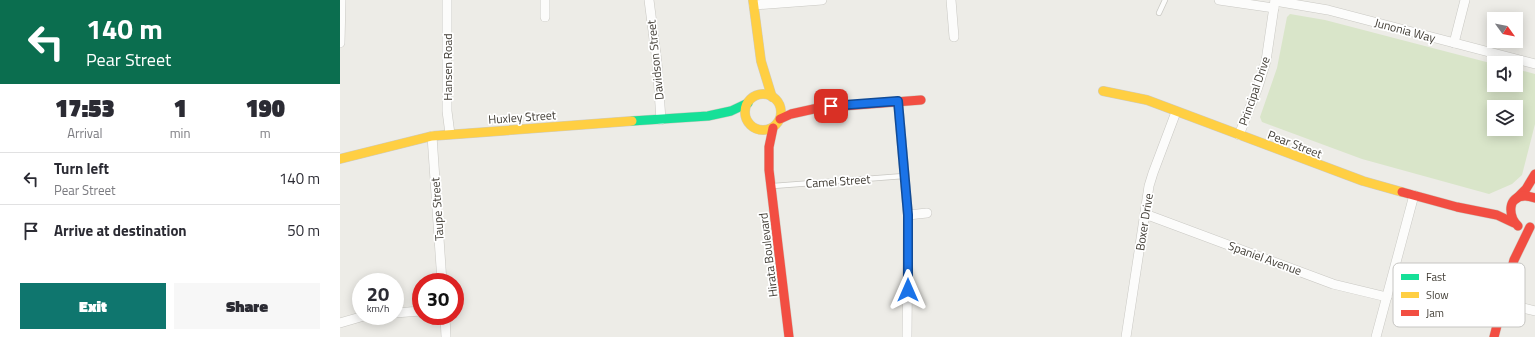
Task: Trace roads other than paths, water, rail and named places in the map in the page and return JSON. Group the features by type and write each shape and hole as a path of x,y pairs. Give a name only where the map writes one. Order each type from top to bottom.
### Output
{"street":[{"path":"340,43 341,0"},
{"name":"Hansen Road","path":"447,0 447,111 450,134"},
{"path":"545,0 545,17"},
{"name":"Davidson Street","path":"649,0 657,62 661,120"},
{"path":"780,119 781,113 779,105 772,97 765,79 759,54 754,3 822,0"},
{"path":"951,0 954,38"},
{"name":"Junonia Way","path":"1219,0 1275,3 1322,8 1535,64"},
{"path":"1454,43 1465,0"},
{"name":"Principal Drive","path":"1238,135 1266,61 1275,3"},
{"path":"759,54 757,84 746,115 752,125 762,130 773,128 780,119 791,114 818,108 921,100"},
{"name":"Pear Street","path":"1104,91 1147,100 1346,176 1463,208 1497,215 1521,227 1532,226"},
{"path":"750,101 763,94 772,97"},
{"name":"Huxley Street","path":"340,159 432,136 708,116 731,111 750,101"},
{"path":"898,101 908,215 906,337"},
{"path":"779,105 798,105 818,108"},
{"name":"Boxer Drive","path":"1126,337 1145,214 1153,173 1176,112"},
{"name":"Huxley Street","path":"708,116 735,120 752,125"},
{"name":"Hirata Boulevard","path":"752,125 762,143 769,170"},
{"name":"Hirata Boulevard","path":"773,128 769,147 769,170 789,337"},
{"name":"Taupe Street","path":"432,136 441,273"},
{"path":"1513,263 1515,224 1510,210 1515,200 1526,189 1535,174"},
{"path":"1396,263 1414,195"},
{"path":"1515,200 1524,196 1535,198"},
{"name":"Pear Street","path":"1482,211 1501,208 1515,200"},
{"path":"908,215 927,213"},
{"name":"Spaniel Avenue","path":"1145,214 1333,284 1387,297"},
{"path":"1514,260 1532,226"},
{"path":"1376,337 1393,274"},
{"path":"1525,308 1535,311"},
{"path":"340,323 352,320"},
{"path":"445,325 446,337"},
{"path":"1494,337 1497,327"}],"lane":[{"path":"1159,13 1165,0"},
{"name":"Camel Street","path":"771,186 904,176"}]}
